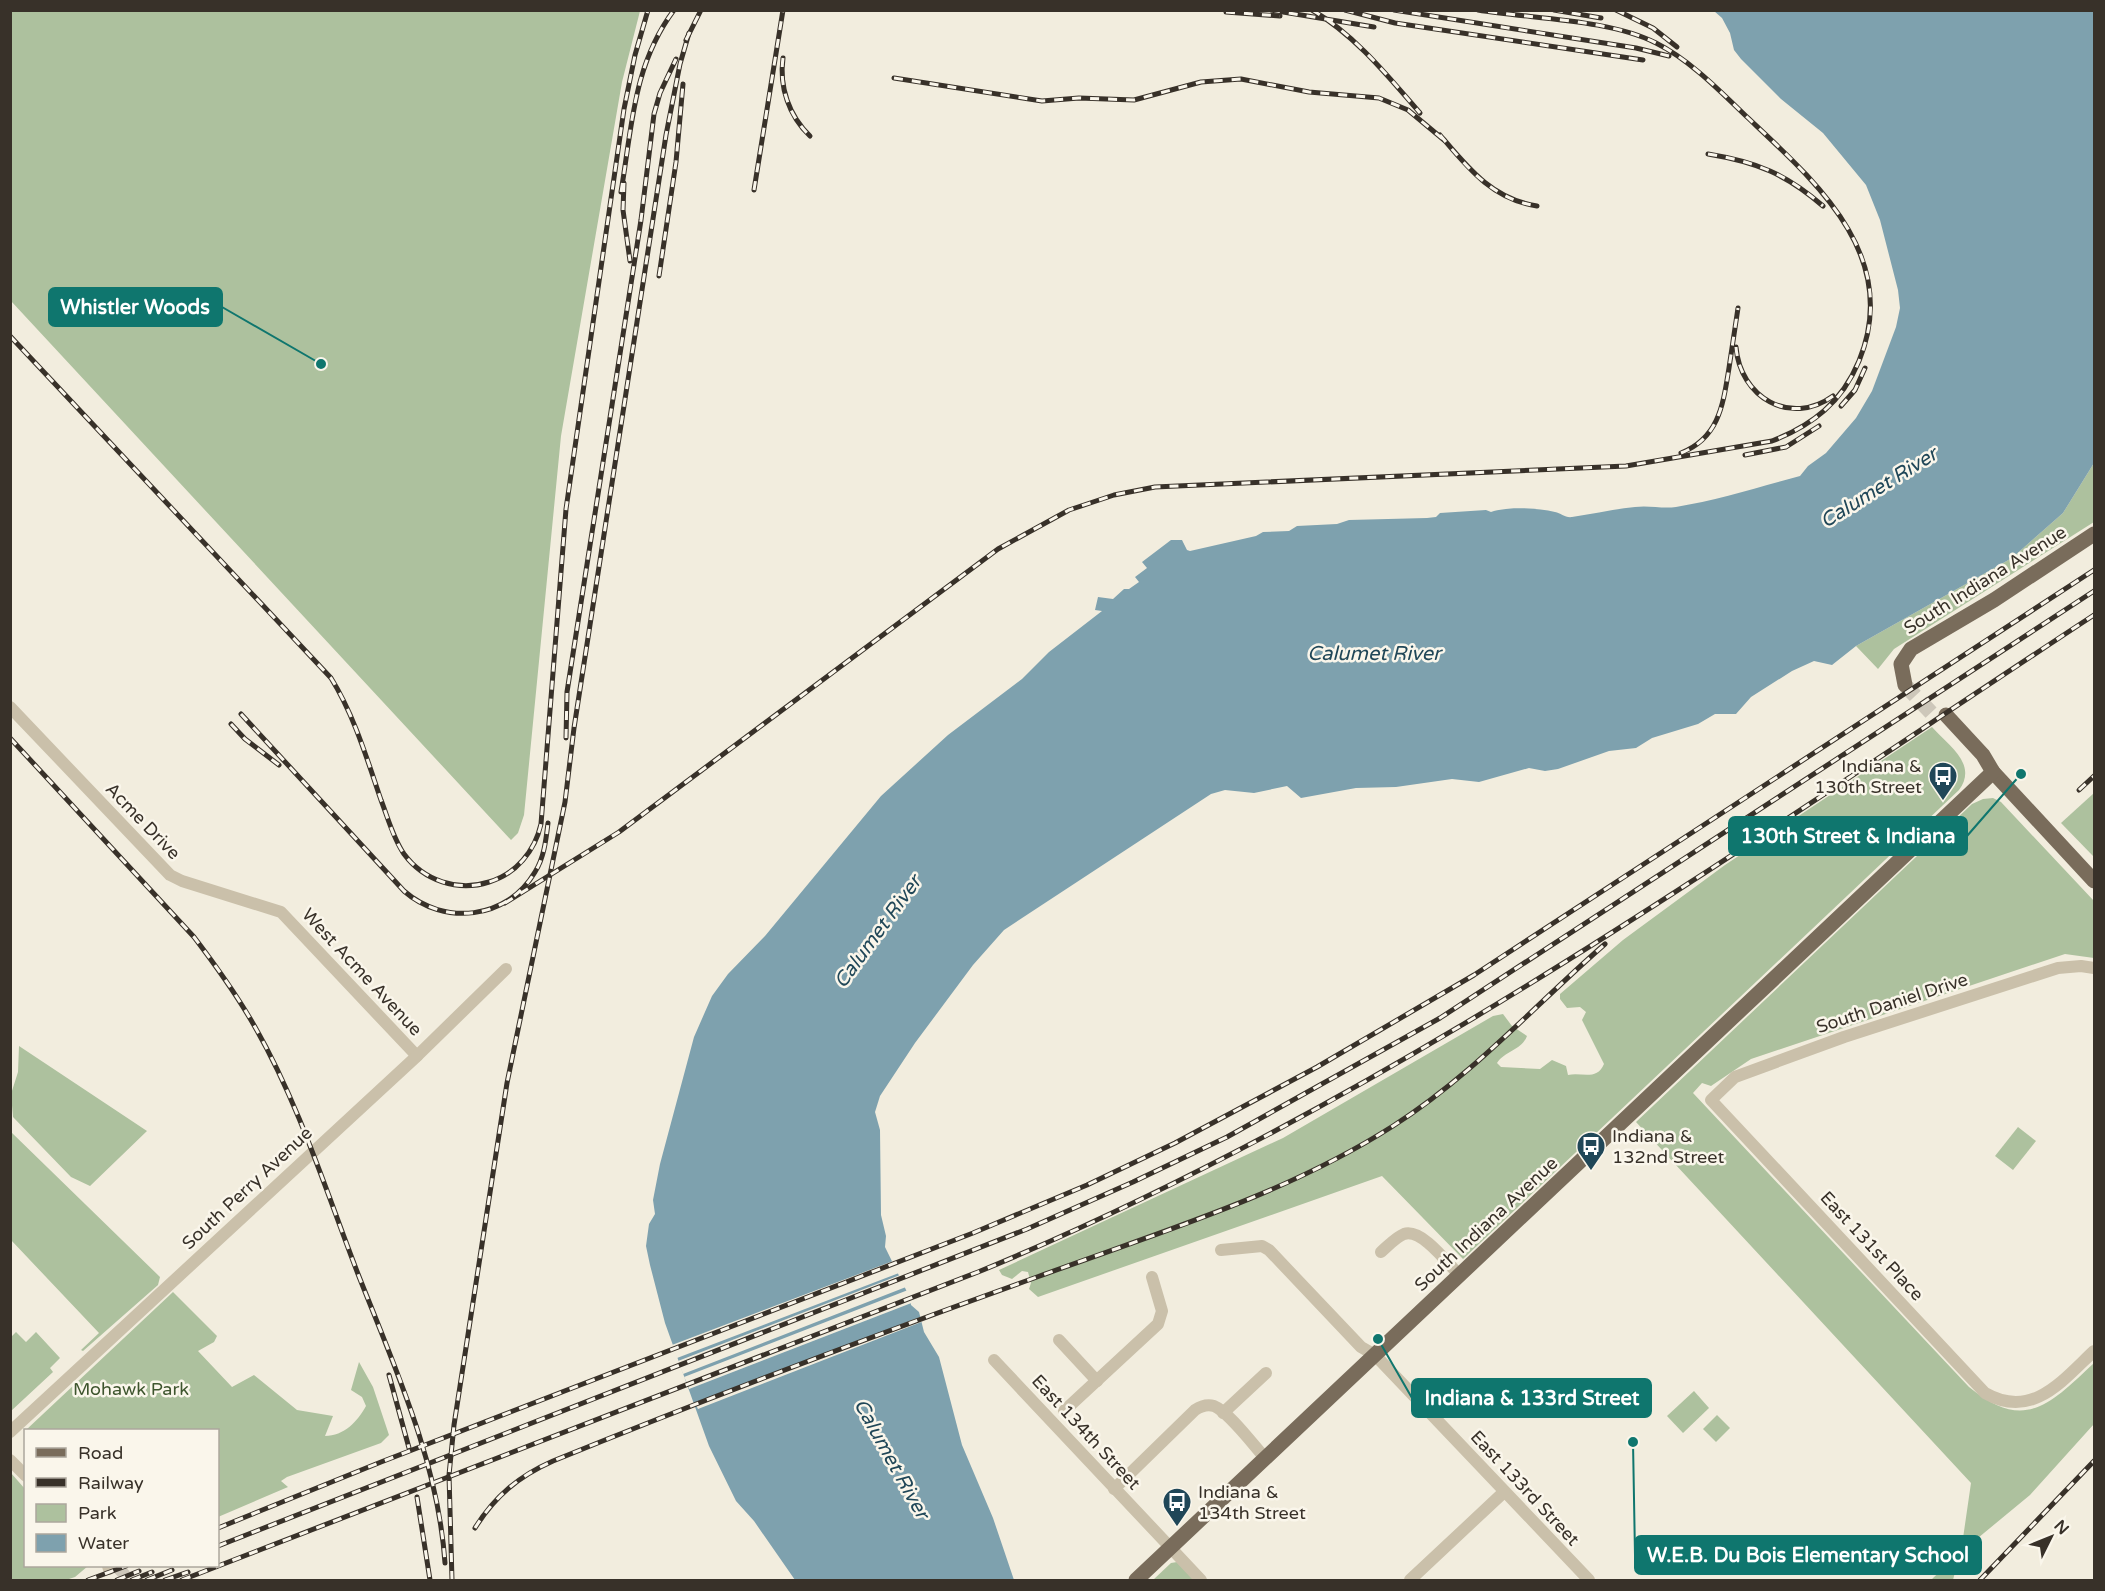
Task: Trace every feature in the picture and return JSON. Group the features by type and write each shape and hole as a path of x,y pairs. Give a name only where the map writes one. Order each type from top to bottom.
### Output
{"main road":[{"name":"South Indiana Avenue","path":"1909,683 1901,674 1901,664 1911,649 1994,600 2094,534"},
{"path":"1942,718 1976,761 1993,772 2094,881"},
{"name":"South Indiana Avenue","path":"1136,1581 1993,772"}],"street":[{"name":"Acme Drive","path":"10,707 170,875 182,881 281,912"},
{"name":"West Acme Avenue","path":"281,912 417,1056"},
{"name":"South Daniel Drive","path":"1711,1100 1736,1077 1844,1037 2058,968 2081,966 2094,968"},
{"name":"South Perry Avenue","path":"10,1432 417,1056 506,969"},
{"name":"East 131st Place","path":"1711,1100 1986,1394 1999,1401 2014,1404 2034,1400 2054,1389 2094,1351"},
{"path":"1382,1252 1400,1236 1407,1233 1416,1234 1424,1238 1460,1276"},
{"name":"East 133rd Street","path":"1221,1250 1262,1246 1269,1250 1361,1347 1375,1355 1589,1581"},
{"path":"1064,1411 1158,1324 1162,1311 1152,1277"},
{"path":"1059,1340 1097,1381"},
{"name":"East 134th Street","path":"994,1360 1200,1581"},
{"path":"1223,1413 1266,1373"},
{"path":"1114,1489 1195,1410 1209,1405 1223,1413 1266,1459"},
{"path":"10,1460 24,1474"},
{"path":"1410,1581 1504,1492"}],"green space":[{"path":"11,10 640,11 622,82 561,436 524,815 518,833 511,840 11,301"},
{"path":"2094,463 2094,522 1894,649 1878,669 1856,646 2012,558 2063,513"},
{"path":"1932,727 1953,748 1963,764 1964,781 1959,790 1463,1259 1382,1176 1038,1297 1029,1289 1031,1283 1028,1272 1022,1271 1012,1279 1002,1275 999,1270 1283,1138 1493,1016 1503,1014 1512,1026 1527,1036 1525,1041 1500,1059 1497,1063 1501,1067 1540,1069 1552,1060 1566,1066 1568,1075 1589,1075 1597,1072 1604,1064 1582,1020 1586,1012 1580,1007 1567,1008 1560,999 1560,994 1623,940 1725,865"},
{"path":"2094,793 2094,857 2061,823"},
{"path":"1993,798 2001,802 2094,901 2094,958 2065,954 1751,1059 1711,1086 1702,1083 1693,1093 1969,1387 1989,1401 2006,1408 2022,1410 2036,1408 2064,1391 2094,1363 2094,1424 2030,1495 1961,1552 1971,1483 1636,1122 1972,804"},
{"path":"19,1046 147,1131 90,1186 71,1177 13,1117 11,1094 18,1072"},
{"path":"2018,1127 2036,1141 2013,1170 1995,1156"},
{"path":"10,1131 160,1277 158,1285 83,1351 81,1350 99,1333 11,1240"},
{"name":"Mohawk Park","path":"173,1292 217,1336 214,1342 198,1351 232,1387 254,1375 297,1410 333,1416 325,1436 332,1435 350,1427 366,1406 362,1397 351,1390 359,1362 373,1387 389,1435 381,1443 287,1477 281,1481 288,1487 219,1517 219,1429 27,1429"},
{"path":"16,1332 26,1342 36,1332 60,1358 50,1368 53,1372 11,1411 11,1337"},
{"path":"1694,1391 1709,1408 1683,1433 1667,1416"},
{"path":"1717,1415 1730,1428 1716,1442 1703,1429"},
{"path":"11,1473 24,1488 24,1567 87,1567 75,1577 66,1580 11,1580"},
{"path":"1954,1558 1957,1564 1953,1580 1931,1580"},
{"path":"1177,1562 1195,1580 1153,1580 1171,1563"}],"water":[{"name":"Calumet River","path":"1714,11 2094,11 2094,463 2063,513 2012,558 1856,646 1832,665 1814,661 1792,671 1751,697 1736,714 1715,714 1698,724 1652,738 1636,748 1609,751 1558,769 1545,771 1529,768 1479,782 1452,779 1396,787 1356,788 1301,798 1287,786 1254,793 1225,790 1211,794 1004,930 973,965 915,1043 880,1096 875,1112 880,1130 881,1215 886,1236 885,1247 910,1298 911,1305 919,1312 924,1332 939,1357 962,1445 993,1518 1014,1580 795,1580 754,1521 736,1501 709,1446 665,1323 646,1246 649,1224 655,1214 653,1200 660,1164 694,1037 712,996 728,974 765,936 881,796 948,735 1022,679 1049,652 1102,611 1095,610 1098,597 1113,599 1124,589 1129,589 1139,582 1135,577 1147,568 1142,562 1171,540 1182,540 1187,550 1190,551 1256,536 1263,532 1289,531 1297,526 1337,524 1349,520 1427,518 1436,517 1440,513 1486,510 1491,512 1514,508 1548,511 1570,517 1645,506 1676,507 1800,476 1808,466 1826,453 1856,418 1872,391 1896,327 1900,308 1898,290 1880,220 1866,185 1823,133 1781,99 1741,59 1734,50 1730,33 1722,18"}],"pier":[{"path":"893,1261 899,1273 677,1358 672,1345"},
{"path":"900,1275 906,1287 683,1374 678,1361"},
{"path":"908,1290 914,1302 689,1389 684,1377"},
{"path":"923,1316 924,1321 698,1409 695,1403"}],"tunnel":[{"path":"1905,685 1938,720"},
{"path":"117,1567 130,1580"}],"railway":[{"path":"10,336 331,678 353,722 394,835 400,848 412,863 432,877 454,885 477,885 499,878 523,860 534,843 541,824 566,509 624,109 635,55 648,10"},
{"path":"621,192 636,97 642,75 660,31 674,10"},
{"path":"686,40 701,10"},
{"path":"754,190 783,10"},
{"path":"1271,10 1374,27"},
{"path":"1312,10 1357,44 1420,113"},
{"path":"1345,10 1395,23 1643,60"},
{"path":"1394,10 1636,48 1669,56"},
{"path":"505,903 619,832 998,549 1069,510 1114,495 1155,487 1626,466 1772,441 1800,428 1835,400 1844,389 1859,361 1869,323 1869,288 1861,255 1845,224 1800,168 1693,67 1656,43 1637,35 1593,24 1478,10"},
{"path":"1554,10 1601,18"},
{"path":"1616,10 1653,28 1677,47"},
{"path":"1226,12 1280,16"},
{"path":"452,1580 449,1475 454,1425 507,1083 565,802 574,728 666,135 680,64 689,33"},
{"path":"783,58 783,80 787,100 796,119 810,136"},
{"path":"566,738 567,692 641,220 654,114 660,93 676,59"},
{"path":"894,78 1042,101 1079,98 1134,100 1201,82 1241,79 1309,92 1379,98 1408,110 1444,140"},
{"path":"659,276 676,162 683,84"},
{"path":"1440,135 1471,170 1494,189 1507,197 1537,206"},
{"path":"1708,154 1741,161 1770,171 1796,186 1823,206"},
{"path":"624,183 623,210 630,261"},
{"path":"1681,453 1704,439 1717,419 1724,395 1738,308"},
{"path":"1736,347 1740,365 1747,380 1757,393 1770,402 1784,407 1800,408 1817,405 1833,396"},
{"path":"1841,406 1855,390 1865,368"},
{"path":"1745,455 1786,447 1819,426"},
{"path":"219,1528 381,1462 973,1233 1087,1185 1175,1143 1317,1067 1474,975 2094,570"},
{"path":"219,1546 1027,1229 1227,1137 1440,1018 2094,591"},
{"path":"219,1566 978,1272 1127,1206 1271,1133 1413,1054 1688,884 2094,615"},
{"path":"241,714 404,891 437,910 474,913 508,900 523,888 538,867 544,849 548,823"},
{"path":"231,724 245,739 279,765"},
{"path":"10,738 194,937 241,1004 271,1056 311,1148 413,1416 434,1488 445,1563"},
{"path":"2079,790 2094,776"},
{"path":"475,1528 491,1506 509,1488 529,1473 553,1461 855,1344 1220,1211 1309,1173 1393,1126 1450,1085 1605,944"},
{"path":"389,1375 409,1448"},
{"path":"1980,1580 2094,1461"},
{"path":"417,1497 430,1580"},
{"path":"88,1580 123,1567"},
{"path":"182,1580 216,1567"},
{"path":"147,1580 172,1570"},
{"path":"117,1580 139,1571"},
{"path":"132,1580 152,1572"},
{"path":"165,1580 188,1572"}],"place":[{"name":"Whistler Woods","path":"321,364"},
{"name":"130th Street & Indiana","path":"2021,774"},
{"name":"Indiana & 130th Street","path":"1943,802"},
{"name":"Indiana & 132nd Street","path":"1591,1172"},
{"name":"Indiana & 133rd Street","path":"1378,1339"},
{"name":"W.E.B. Du Bois Elementary School","path":"1633,1442"},
{"name":"Indiana & 134th Street","path":"1177,1528"}]}
